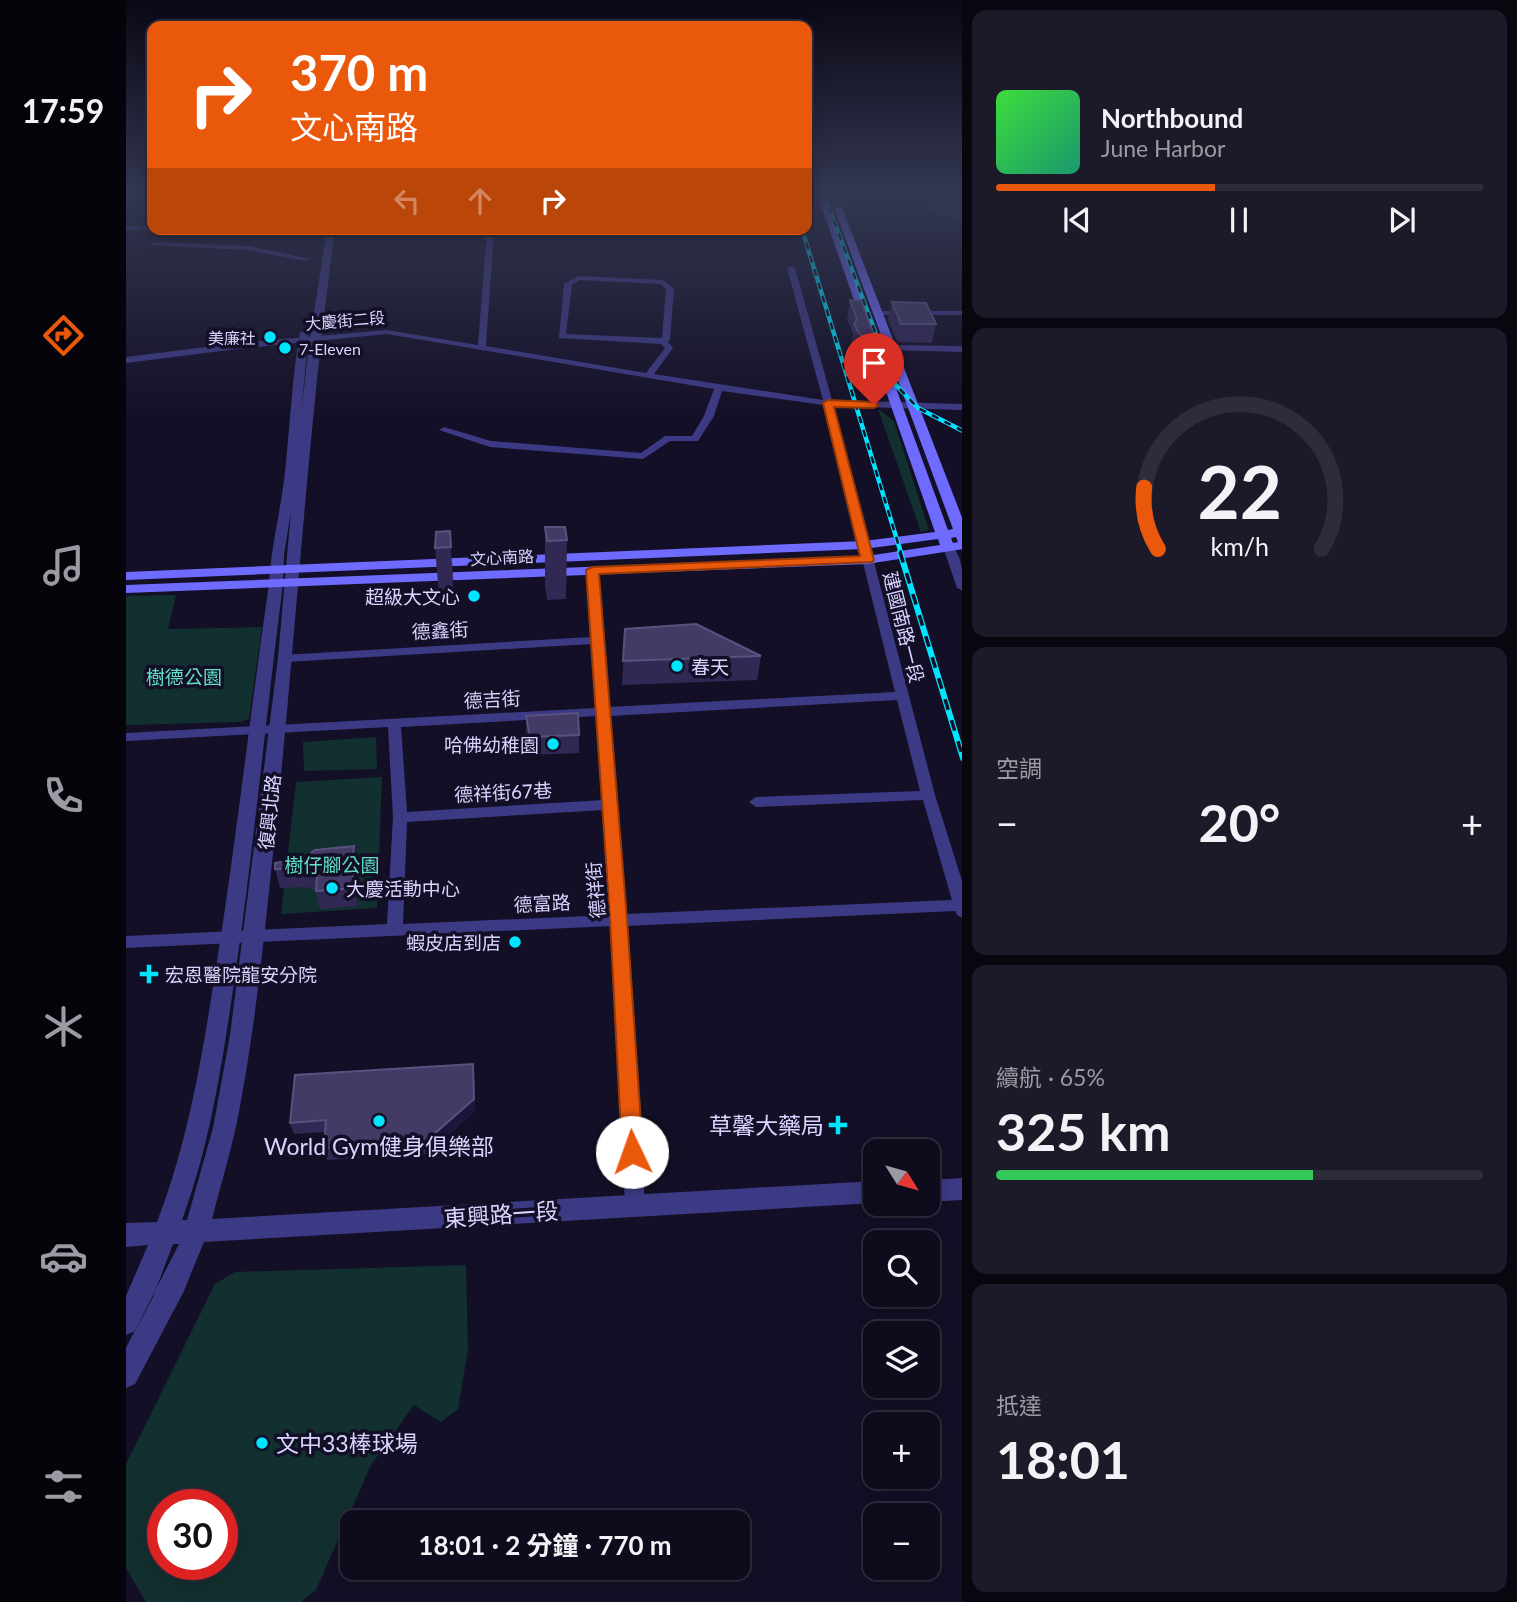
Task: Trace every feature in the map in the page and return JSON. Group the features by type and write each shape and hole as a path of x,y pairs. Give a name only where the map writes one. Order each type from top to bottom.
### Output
{"main road":[{"path":"848,269 897,406 956,538"},
{"path":"862,269 913,407 956,538"},
{"name":"文心南路","path":"126,576 592,570 866,553 956,538"},
{"name":"文心南路","path":"126,589 284,576 866,553"}],"street":[{"name":"復興北路","path":"126,1375 174,1284 196,1232 224,1128 241,1035 286,658 284,576 299,369 310,339 320,269"},
{"path":"482,347 489,269"},
{"name":"建國南路一段","path":"791,269 928,796 961,909"},
{"path":"648,376 669,348 663,342 562,336 568,284 579,278 663,282 670,289 667,339 663,342"},
{"path":"879,313 962,313"},
{"name":"大慶街二段","path":"126,360 387,332 828,403 962,407"},
{"path":"892,348 962,349"},
{"path":"444,430 489,444 643,456 668,438 695,439 709,416 719,387"},
{"path":"956,538 962,589"},
{"name":"德祥街","path":"592,570 619,919 635,1205"},
{"name":"復興北路","path":"126,1322 144,1288 181,1191 211,1069 232,936 257,730 284,576"},
{"name":"德鑫街","path":"286,658 597,640"},
{"name":"德吉街","path":"126,738 902,696"},
{"path":"394,723 400,817 395,930"},
{"path":"756,803 928,796"},
{"name":"德祥街67巷","path":"400,817 608,803"},
{"name":"德富路","path":"126,942 619,919 961,909"},
{"path":"940,1190 962,1189"},
{"name":"東興路一段","path":"126,1235 863,1193"}],"green space":[{"path":"878,409 894,421 929,530 921,532"},
{"name":"樹德公園","path":"176,595 168,629 262,627 249,719 240,722 126,725 126,596"},
{"path":"376,737 377,769 304,771 303,742"},
{"name":"樹仔腳公園","path":"382,777 377,908 281,914 296,782"},
{"name":"文中33棒球場","path":"466,1265 468,1349 458,1409 441,1422 414,1405 371,1465 351,1510 340,1510 340,1535 316,1590 301,1602 146,1602 126,1568 126,1464 215,1284 235,1272"}],"building":[{"path":"850,300 861,301 874,336 861,335 858,332 854,324 857,319"},
{"path":"892,302 926,303 936,324 901,324"},
{"path":"545,527 565,527 567,540 547,541"},
{"path":"450,531 451,547 435,548 436,532"},
{"path":"696,624 761,656 623,661 625,629"},
{"path":"578,713 579,735 530,737 526,716"},
{"path":"354,846 354,888 316,891 317,875 304,868 275,869 275,863 305,857 315,850"},
{"name":"World Gym健身俱樂部","path":"473,1064 474,1099 425,1142 324,1148 326,1120 290,1123 295,1075"}],"railway":[{"path":"814,269 901,553"},
{"path":"852,269 894,383 918,408 962,430"},
{"path":"900,552 962,755"}],"place":[{"name":"美廉社","path":"270,337"},
{"name":"7-Eleven","path":"285,348"},
{"name":"超級大文心","path":"474,596"},
{"name":"春天","path":"677,666"},
{"name":"哈佛幼稚園","path":"553,744"},
{"name":"大慶活動中心","path":"332,888"},
{"name":"蝦皮店到店","path":"515,942"},
{"name":"宏恩醫院龍安分院","path":"149,974"},
{"name":"World Gym健身俱樂部","path":"379,1121"},
{"name":"草馨大藥局","path":"838,1125"},
{"name":"文中33棒球場","path":"262,1443"}],"route":[{"path":"632,1152 619,919 592,570 867,560 828,403 874,405"}]}
